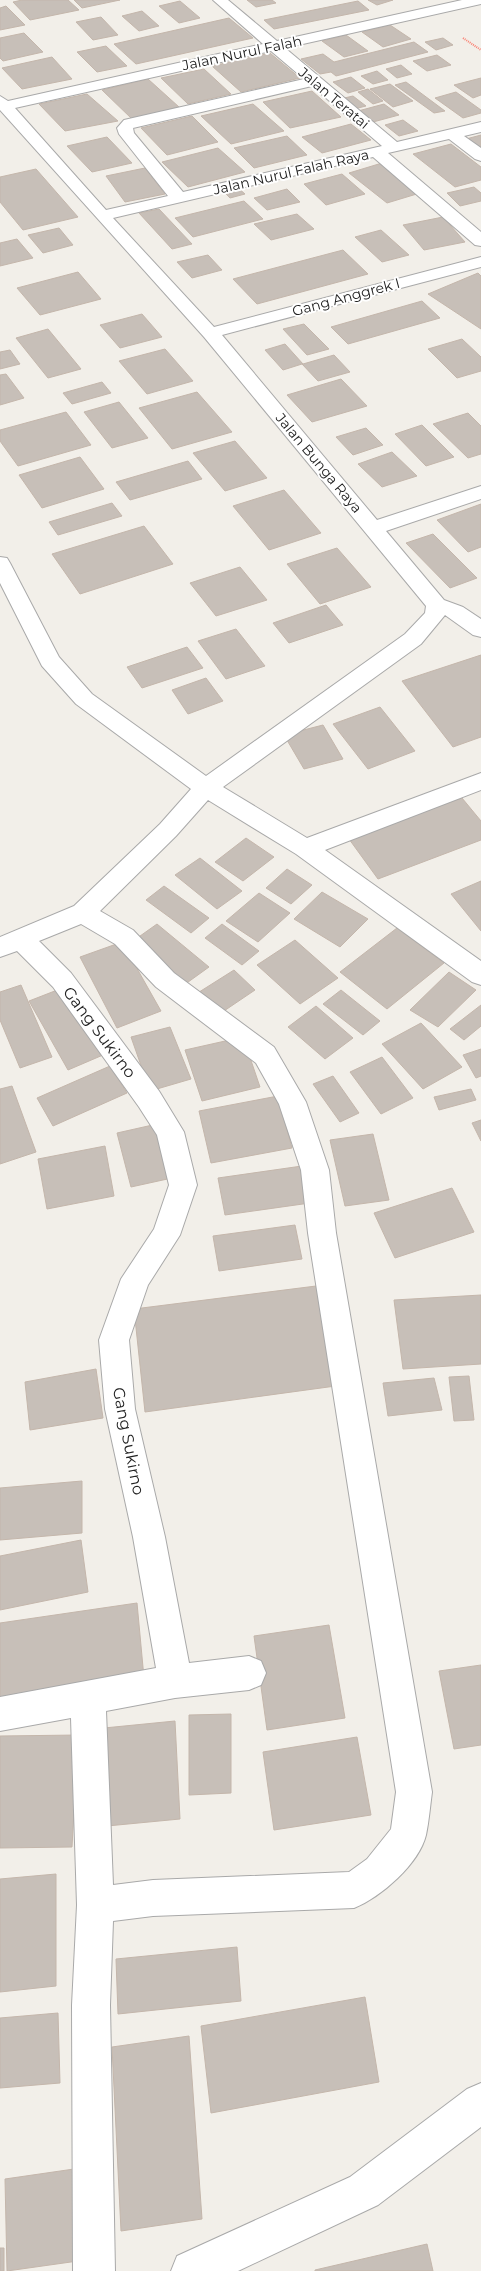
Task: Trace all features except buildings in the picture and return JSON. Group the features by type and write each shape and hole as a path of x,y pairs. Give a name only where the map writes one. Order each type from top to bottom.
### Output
{"street":[{"name":"Jalan Teratai","path":"220,0 394,148"},
{"name":"Jalan Nurul Falah","path":"2,104 481,0"},
{"path":"179,198 127,134 125,128 129,123 313,81"},
{"name":"Jalan Bunga Raya","path":"2,104 210,333 437,605"},
{"name":"Jalan Nurul Falah Raya","path":"102,216 481,127"},
{"path":"452,134 481,156"},
{"path":"377,152 481,241"},
{"name":"Gang Anggrek I","path":"210,333 481,262"},
{"path":"373,528 481,492"},
{"path":"0,563 50,661 84,699 206,788 305,848 481,975"},
{"path":"11,943 83,912 147,851 206,788 413,639 434,616 437,605 452,609 467,617 481,630"},
{"path":"305,848 481,781"},
{"path":"83,912 124,937 165,980 266,1055 292,1102 315,1170 322,1233 414,1792 408,1836 380,1872 354,1890 153,1898 95,1905"},
{"name":"Gang Sukirno","path":"11,943 62,980 149,1099 170,1132 183,1185 166,1236 136,1279 114,1340 120,1410 149,1537 175,1681"},
{"path":"0,1714 175,1681 249,1673"},
{"path":"88,1698 95,1905 92,2005 94,2271"},
{"path":"192,2271 364,2191 481,2103"}]}
